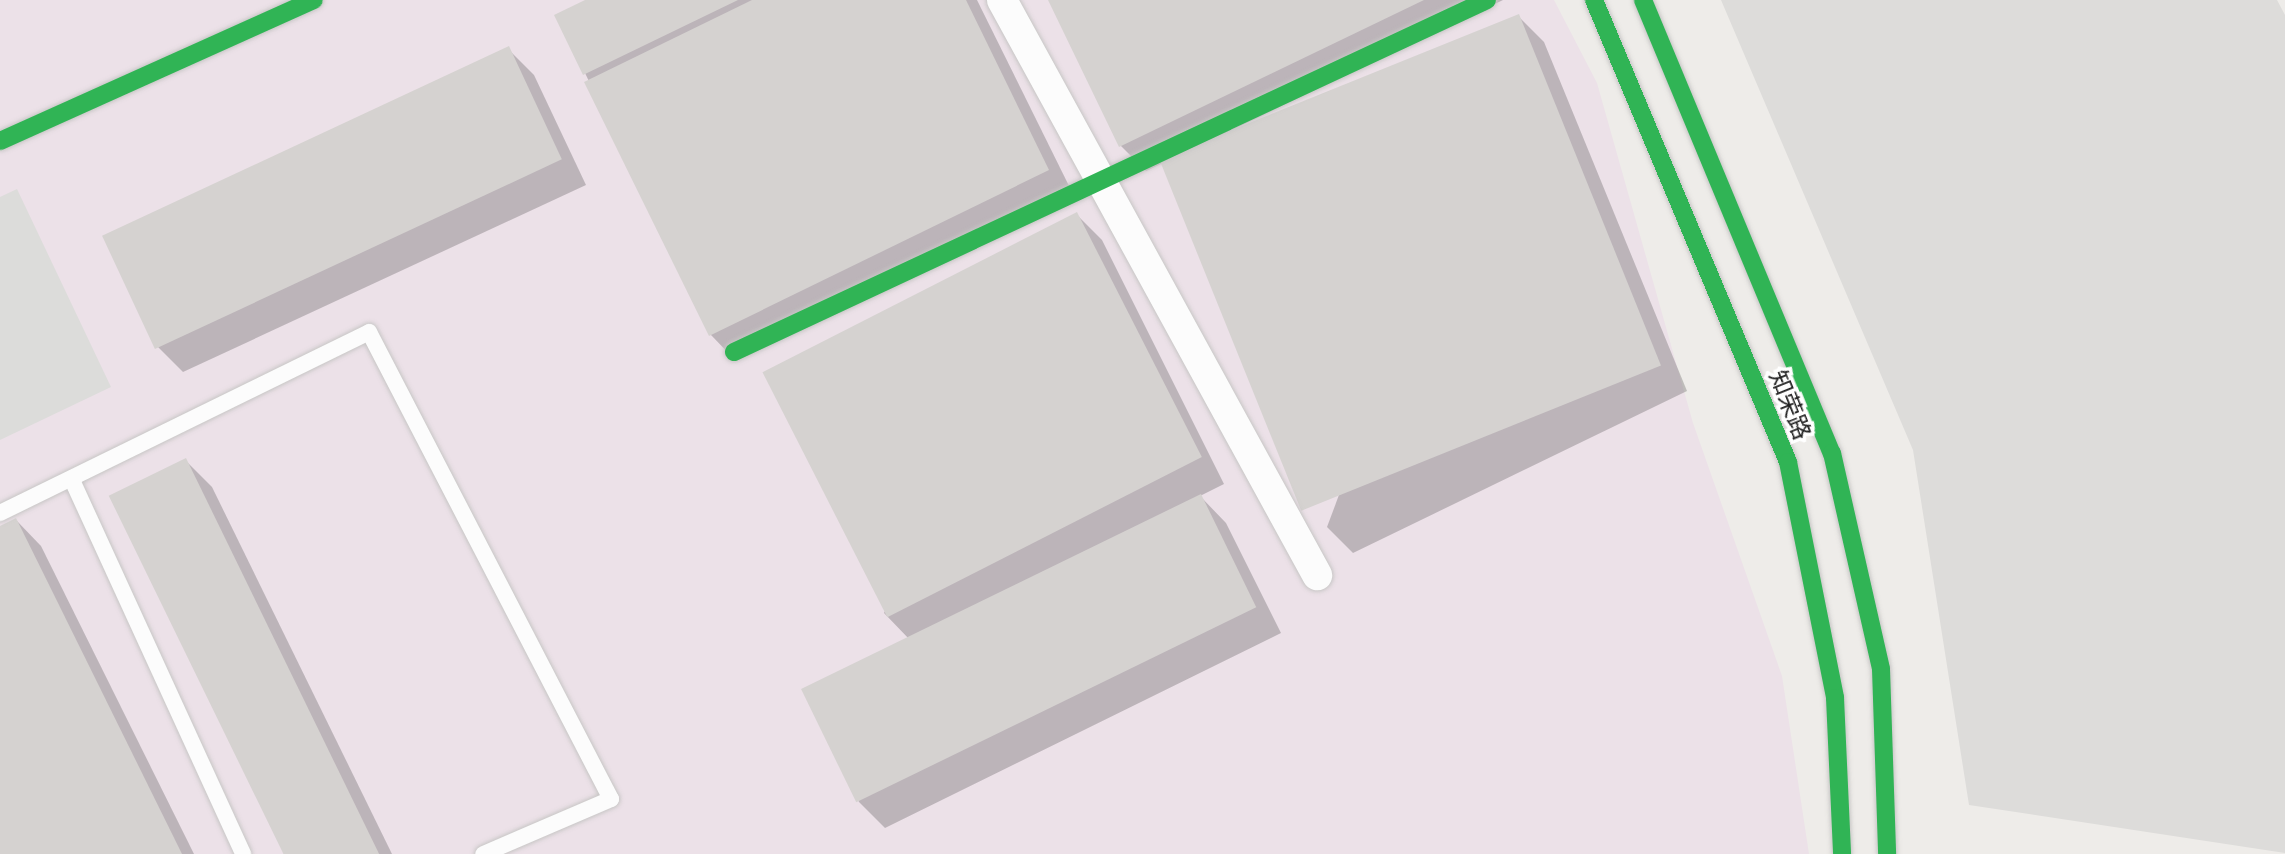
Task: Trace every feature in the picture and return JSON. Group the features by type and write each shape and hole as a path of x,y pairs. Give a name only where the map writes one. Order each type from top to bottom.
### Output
{"street":[{"path":"0,141 314,0"},
{"path":"1002,0 1104,181 1317,575"},
{"path":"734,352 1487,0"},
{"name":"知荣路","path":"1594,0 1788,462 1835,698 1842,854"},
{"name":"知荣路","path":"1643,0 1832,453 1881,669 1887,854"}],"lane":[{"path":"0,513 369,332 611,799 483,854"},
{"path":"72,480 243,854"}],"shaded area":[{"path":"0,0 1554,0 1597,83 1693,423 1782,676 1809,854 0,854"},
{"path":"1721,0 2277,0 2285,15 2285,853 1969,805 1913,450"},
{"path":"17,189 111,387 0,440 0,197"}],"building":[{"path":"585,0 738,0 583,75 554,15"},
{"path":"752,0 966,0 1049,170 709,336 584,82"},
{"path":"1048,0 1424,0 1119,147"},
{"path":"1519,14 1661,365 1301,511 1159,159"},
{"path":"509,46 562,159 155,349 102,236"},
{"path":"1077,212 1202,457 887,617 762,372"},
{"path":"186,458 379,854 283,854 109,496"},
{"path":"1201,494 1256,607 856,802 801,689"},
{"path":"16,518 182,854 0,854 0,526"}],"traffic: fast":[{"path":"0,141 314,0"},
{"path":"734,352 1487,0"},
{"path":"1594,0 1788,462 1835,698 1842,854"},
{"path":"1643,0 1832,453 1881,669 1887,854"}]}
